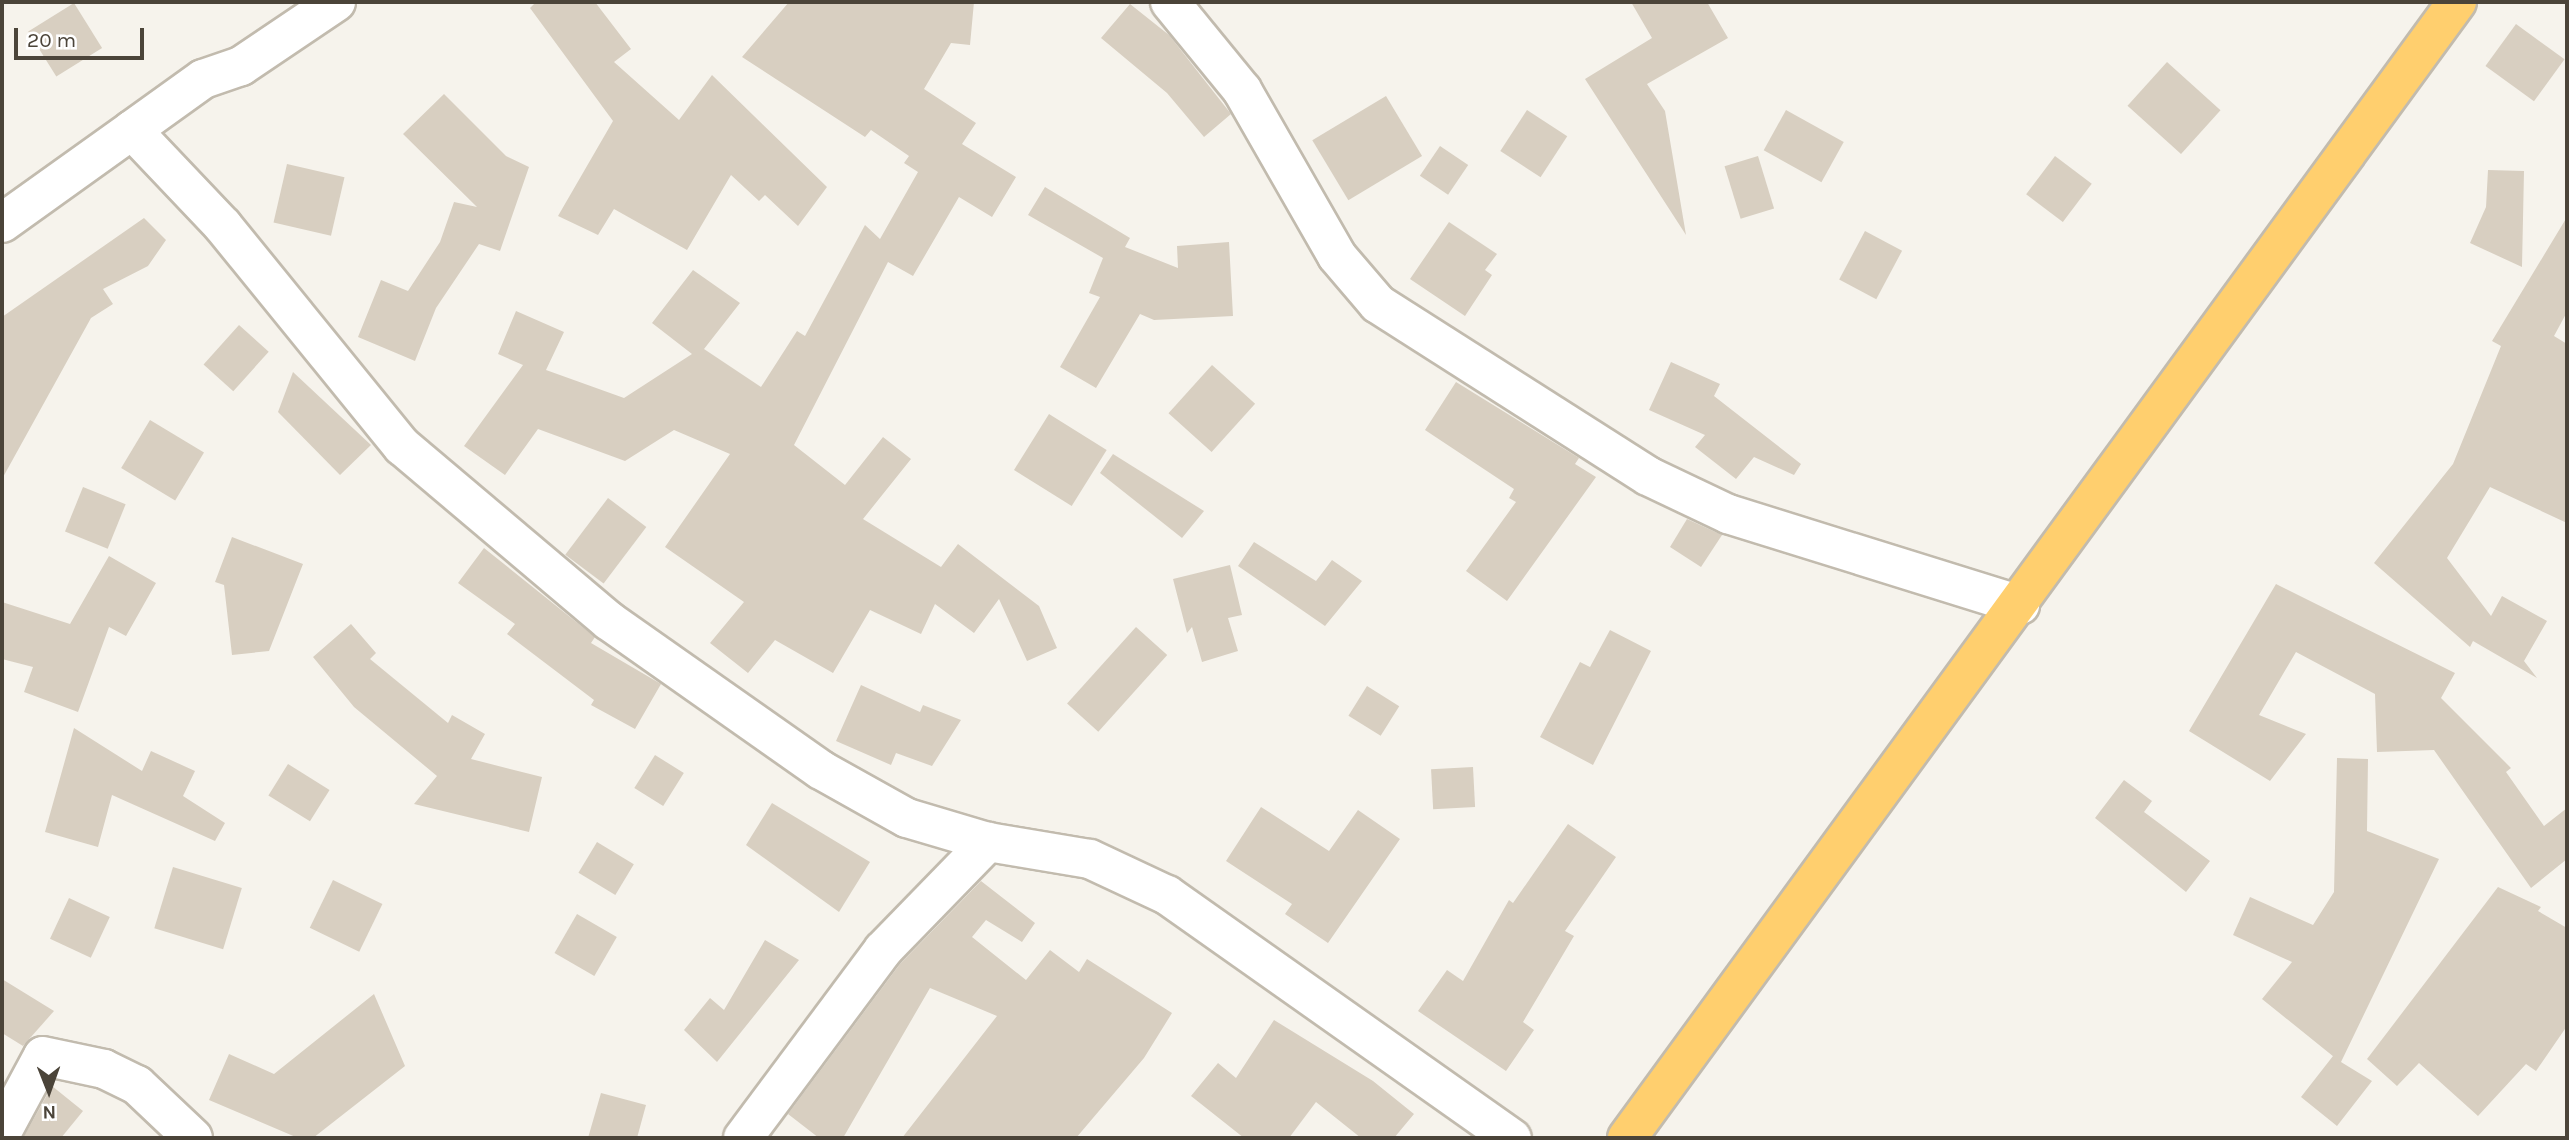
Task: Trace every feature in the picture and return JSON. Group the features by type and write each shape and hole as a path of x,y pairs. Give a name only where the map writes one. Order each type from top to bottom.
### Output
{"highway":[{"path":"1627,1138 2020,605 2457,2"}],"street":[{"path":"2,223 203,79 241,66 336,2"},
{"path":"1170,2 1242,90 1337,256 1378,304 1648,476 1728,514 2020,605"},
{"path":"132,130 223,226 402,446 513,544 609,621 821,769 907,818 988,842 1090,859 1167,895 1513,1138"},
{"path":"743,1138 883,950 988,842"},
{"path":"2,1132 43,1056 104,1069 137,1085 193,1138"}],"building":[{"path":"536,2 595,2 631,49 614,62 679,120 712,75 827,187 798,226 765,195 759,201 731,175 687,250 614,209 598,235 558,216 613,121 530,8"},
{"path":"789,2 974,2 970,45 951,43 924,89 976,123 962,144 1016,177 992,217 959,197 913,276 888,262 794,445 845,485 883,437 911,459 863,519 941,567 958,544 1039,606 1057,648 1027,661 999,599 974,633 935,604 921,634 870,610 833,673 775,640 748,673 710,643 744,602 665,547 730,454 674,430 625,461 538,429 505,475 464,446 523,365 498,354 516,311 564,332 546,370 624,398 692,354 652,323 693,270 740,303 704,349 761,387 797,331 805,336 865,225 880,239 918,172 904,163 909,156 871,130 865,137 742,57"},
{"path":"1631,2 1707,2 1728,38 1647,84 1665,111 1686,235 1585,79 1652,38"},
{"path":"74,3 102,48 56,77 28,32"},
{"path":"1130,4 1169,35 1231,114 1204,137 1167,93 1101,38"},
{"path":"2516,24 2565,59 2534,101 2485,66"},
{"path":"2167,62 2221,110 2181,154 2128,106"},
{"path":"444,94 506,156 529,167 500,251 479,244 436,308 415,361 358,337 381,280 408,291 440,242 454,202 477,207 403,134"},
{"path":"1386,96 1422,156 1348,200 1312,140"},
{"path":"1527,110 1567,136 1541,177 1500,151"},
{"path":"1786,110 1844,142 1821,182 1764,150"},
{"path":"1440,146 1468,165 1448,195 1420,176"},
{"path":"1758,156 1774,209 1741,219 1725,166"},
{"path":"2055,156 2092,184 2063,222 2026,194"},
{"path":"287,164 344,177 331,236 274,222"},
{"path":"2488,170 2524,171 2522,267 2470,243 2486,207"},
{"path":"1045,187 1130,238 1125,247 1178,268 1177,246 1229,242 1233,316 1154,320 1140,314 1096,388 1060,367 1100,297 1089,293 1103,258 1028,215"},
{"path":"2567,217 2567,312 2554,336 2567,344 2567,523 2490,487 2447,558 2491,616 2502,596 2547,621 2524,661 2537,678 2473,641 2470,647 2374,563 2453,464 2501,346 2492,341"},
{"path":"144,218 166,240 148,266 103,289 113,304 91,318 2,479 2,317"},
{"path":"1449,222 1497,254 1485,270 1492,275 1465,316 1410,279"},
{"path":"1865,231 1902,251 1876,299 1839,280"},
{"path":"239,325 269,352 233,391 204,364"},
{"path":"1671,362 1720,384 1714,396 1801,464 1794,475 1754,457 1736,479 1695,447 1705,435 1649,410"},
{"path":"1212,365 1255,404 1212,452 1169,413"},
{"path":"293,372 371,445 340,475 278,412"},
{"path":"1456,382 1579,458 1575,464 1596,477 1507,601 1466,571 1516,502 1509,498 1514,489 1425,430"},
{"path":"1049,414 1107,450 1072,506 1014,470"},
{"path":"150,420 204,452 175,500 121,468"},
{"path":"1113,454 1204,511 1182,538 1100,473"},
{"path":"83,487 126,504 108,549 65,532"},
{"path":"608,498 646,527 604,584 565,555"},
{"path":"1687,519 1722,535 1701,567 1670,547"},
{"path":"232,537 303,564 269,651 232,655 224,585 215,582"},
{"path":"1254,542 1316,581 1332,560 1362,581 1325,626 1238,566"},
{"path":"484,548 595,637 591,643 661,684 635,729 591,705 594,700 507,634 515,624 458,583"},
{"path":"109,556 156,583 126,636 109,627 78,712 24,692 33,667 2,659 2,602 70,624"},
{"path":"1230,565 1242,615 1228,618 1238,651 1202,662 1192,627 1187,633 1173,579"},
{"path":"2276,584 2455,673 2441,698 2511,768 2506,772 2544,826 2567,808 2567,859 2531,888 2434,750 2377,752 2375,694 2296,652 2259,715 2306,734 2270,781 2189,731"},
{"path":"351,624 376,653 370,659 448,723 452,715 485,734 471,759 542,777 529,832 414,804 437,776 354,707 313,657"},
{"path":"1136,627 1167,655 1098,732 1067,704"},
{"path":"1610,630 1651,651 1593,765 1540,737 1580,662 1590,667"},
{"path":"861,685 920,712 923,705 961,720 932,766 896,753 891,765 836,741"},
{"path":"1367,686 1399,706 1381,736 1348,716"},
{"path":"74,728 142,771 151,751 195,771 183,796 225,823 215,841 112,795 98,847 45,832"},
{"path":"655,755 684,773 663,806 634,788"},
{"path":"2337,758 2368,759 2367,831 2439,859 2341,1062 2372,1081 2337,1126 2301,1097 2333,1056 2262,999 2292,962 2233,935 2250,897 2313,925 2334,892"},
{"path":"288,764 330,790 310,821 268,795"},
{"path":"1473,767 1475,807 1433,809 1431,769"},
{"path":"2124,780 2152,801 2144,812 2210,861 2186,892 2095,818"},
{"path":"772,803 870,862 839,912 746,845"},
{"path":"1261,807 1329,851 1358,810 1400,839 1328,943 1285,914 1292,904 1226,861"},
{"path":"1568,824 1616,857 1565,931 1574,936 1523,1022 1534,1030 1506,1071 1418,1011 1447,970 1463,981 1509,900 1513,903"},
{"path":"597,842 634,864 615,895 578,873"},
{"path":"173,867 242,888 223,949 154,928"},
{"path":"333,880 382,904 359,952 310,928"},
{"path":"981,881 1035,923 1022,942 986,920 972,937 1026,980 1050,950 1079,972 1087,959 1172,1013 1144,1058 1076,1138 902,1138 997,1016 930,988 843,1138 819,1138 788,1114 900,964"},
{"path":"2498,887 2541,907 2538,911 2567,928 2567,1026 2536,1071 2526,1064 2478,1116 2419,1063 2397,1086 2367,1059"},
{"path":"69,898 110,917 91,958 50,939"},
{"path":"577,914 617,937 594,976 554,953"},
{"path":"765,940 799,960 717,1062 684,1030 710,998 724,1010"},
{"path":"2,979 54,1011 23,1046 2,1033"},
{"path":"374,994 405,1066 313,1138 298,1138 209,1100 229,1054 274,1074"},
{"path":"1274,1020 1373,1081 1414,1114 1394,1138 1361,1138 1316,1102 1289,1138 1244,1138 1191,1096 1218,1063 1236,1078"},
{"path":"52,1086 83,1111 61,1138 23,1138"},
{"path":"601,1093 646,1105 637,1138 588,1138"}]}
